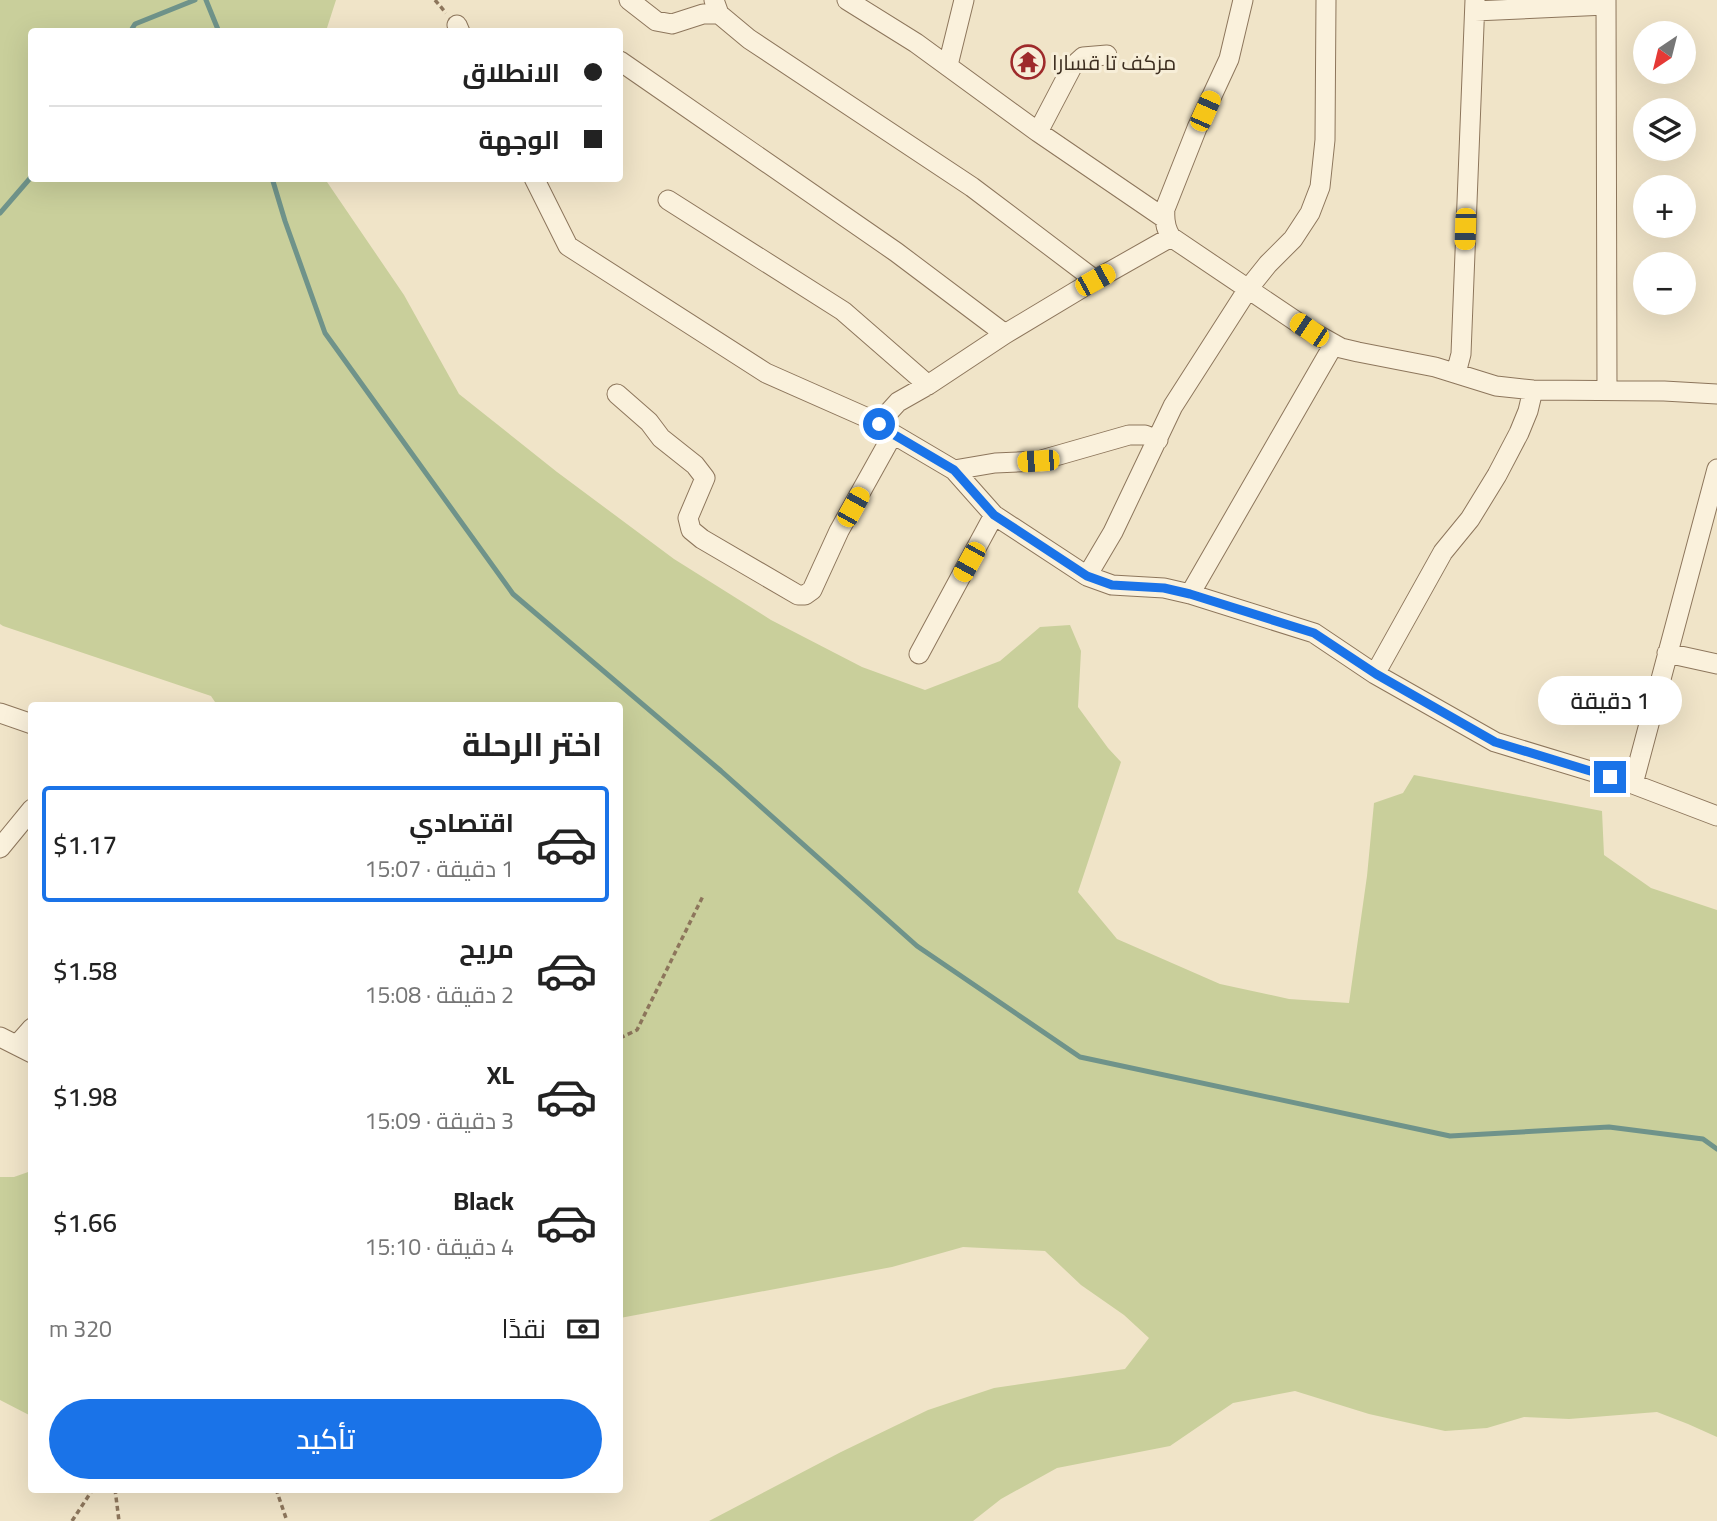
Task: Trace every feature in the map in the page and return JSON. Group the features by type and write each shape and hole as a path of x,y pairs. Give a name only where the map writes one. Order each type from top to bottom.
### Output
{"street":[{"path":"629,0 656,21 672,24 703,15 716,7 749,39 972,187 1095,280"},
{"path":"847,0 948,65 1038,132 1164,218"},
{"path":"948,65 964,0"},
{"path":"1242,0 1229,60 1197,128 1168,201 1164,218 1166,230 1171,237 1309,330 1334,344 1358,352 1435,367 1496,386 1533,390 1717,394"},
{"path":"1087,576 1114,532 1173,406 1248,289 1293,239 1310,213 1320,187 1325,140 1326,0"},
{"path":"1456,373 1461,354 1475,6 1606,3 1607,390"},
{"path":"1038,132 1072,67 1083,57 1107,55"},
{"path":"623,63 896,252 1005,334"},
{"path":"536,182 568,246 766,373 886,429 954,470 994,515 1087,576 1112,585 1164,588 1190,594 1314,633 1376,674 1495,742 1633,784 1717,816"},
{"path":"668,200 842,311 928,385"},
{"path":"617,394 649,422 661,438 695,465 705,478 688,518 691,530 797,596 805,595 812,590 898,402 1005,334 1171,237"},
{"path":"1190,594 1334,344"},
{"path":"1376,674 1443,552 1470,519 1497,475 1519,433 1533,390"},
{"path":"954,470 995,463 1038,461 1129,435 1145,435 1158,440"},
{"path":"1633,784 1667,653 1709,534 1717,469"},
{"path":"919,654 994,515"},
{"path":"1667,653 1717,664"},
{"path":"0,713 28,723"},
{"path":"0,848 28,814"},
{"path":"16,1045 28,1032"}],"path":[{"path":"623,1037 637,1030 703,896"},
{"path":"72,1521 90,1493"},
{"path":"115,1493 118,1521"},
{"path":"277,1493 287,1521"}],"green space":[{"path":"0,0 336,0 327,28 28,28 28,182 327,182 404,295 459,394 557,472 674,559 771,620 862,667 925,690 1000,661 1040,627 1070,625 1081,651 1078,707 1121,762 1078,892 1117,939 1220,984 1289,999 1349,1003 1367,876 1374,803 1403,793 1414,775 1602,811 1604,855 1651,888 1717,910 1717,1437 1657,1412 1569,1419 1524,1417 1487,1428 1445,1431 1369,1414 1295,1391 1233,1403 1170,1446 1057,1468 1001,1499 973,1521 709,1521 928,1410 994,1388 1125,1369 1149,1338 1124,1315 1081,1285 1045,1251 963,1247 892,1267 623,1317 623,702 215,702 211,696 0,624"},
{"path":"28,1172 28,1414 0,1400 0,1177 14,1177"}],"waterway":[{"path":"132,28 135,24 195,0"},
{"path":"206,0 217,28"},
{"path":"0,213 28,181"},
{"path":"273,182 325,333 513,594 721,771 917,946 1080,1057 1450,1136 1609,1127 1703,1139 1717,1149"}],"place":[{"name":"مزكف تا قسارا","path":"1028,62"}],"route":[{"path":"879,424 954,470 994,515 1087,576 1112,585 1164,588 1190,594 1314,633 1376,674 1495,742 1610,777"}]}
